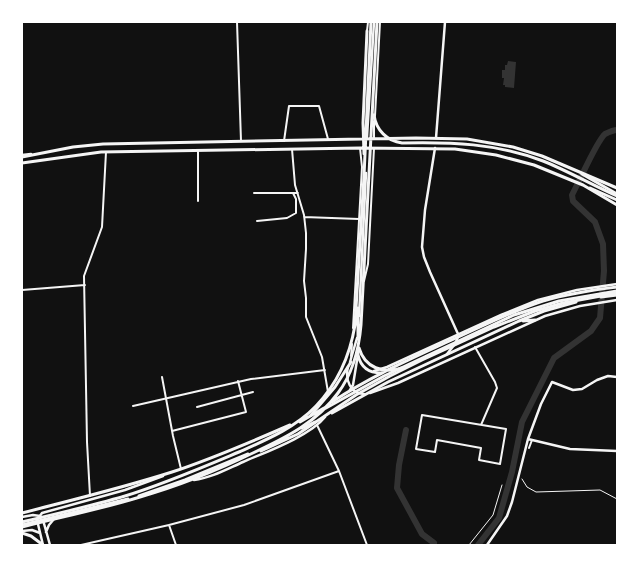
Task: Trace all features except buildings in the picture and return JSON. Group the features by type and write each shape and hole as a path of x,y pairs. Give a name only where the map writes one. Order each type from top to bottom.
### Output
{"main road":[{"path":"291,427 314,409 332,386 343,366 354,333 364,176 369,22"},
{"path":"243,458 288,436 313,420 339,392 346,381 355,360 362,325 377,22"},
{"path":"364,176 363,123 368,31"},
{"path":"376,46 374,117 378,128 390,139 402,143 441,142 474,144 512,152 562,169 617,195"},
{"path":"22,156 93,145 436,138 472,139 513,147 542,156 617,188"},
{"path":"22,164 85,153 106,151 360,148 435,148 472,150 510,158 540,167 617,200"},
{"path":"585,175 617,195"},
{"path":"583,185 617,205"},
{"path":"22,524 106,502 152,487 231,455 291,427 312,416 355,388 380,374 512,313 560,296 617,286"},
{"path":"358,288 358,343 361,354 366,362 376,369 389,371 399,369 422,360 502,324 535,311 563,302 617,293"},
{"path":"22,513 90,496 170,473 269,434 328,407 391,372 520,313 559,301 605,292 617,293"},
{"path":"22,524 136,497 185,480 259,449 305,427 366,394 519,321 550,309 617,293"},
{"path":"520,313 527,304"},
{"path":"519,321 534,320"},
{"path":"458,334 474,334"},
{"path":"358,355 362,364 368,371 376,373 391,372"},
{"path":"22,524 140,497 202,476 292,438 356,395 422,360"},
{"path":"310,416 341,378 350,362"},
{"path":"22,532 31,536 43,545"}],"street":[{"path":"236,22 241,142"},
{"path":"368,31 369,22"},
{"path":"370,140 377,22"},
{"path":"436,138 445,22"},
{"path":"284,141 289,106 319,106 329,140"},
{"path":"350,362 362,161 360,148"},
{"path":"360,148 365,155 366,160 358,336 347,376 347,380 352,388 358,393 366,394 398,382 534,320 563,310 599,302 617,300"},
{"path":"305,427 316,416 352,388 358,355 364,284 369,148"},
{"path":"364,284 368,264 374,148"},
{"path":"435,148 424,216 422,248 428,267 458,334 456,342 446,355"},
{"path":"292,149 293,176 304,217 306,249 304,281 306,317 318,343 325,370 328,395"},
{"path":"198,150 198,202"},
{"path":"90,496 87,442 84,276 102,227 106,151"},
{"path":"254,193 298,193"},
{"path":"257,221 287,218 296,213 296,199 293,193"},
{"path":"304,217 359,219"},
{"path":"357,260 362,260"},
{"path":"22,290 85,285"},
{"path":"368,371 381,370 527,304 558,294 606,286 617,286"},
{"path":"458,334 481,339"},
{"path":"475,348 497,388 481,425"},
{"path":"133,406 238,381 286,373 325,370"},
{"path":"487,545 507,516 528,439 541,404 552,382 573,390 582,389 597,380 608,376 617,377"},
{"path":"162,377 181,469"},
{"path":"172,431 246,412 238,381"},
{"path":"197,407 253,392"},
{"path":"422,415 481,425 506,430 500,464 479,460 481,448 437,440 435,452 416,449 422,415"},
{"path":"185,480 205,478 275,448 318,425 326,416"},
{"path":"318,425 339,471 367,545"},
{"path":"528,439 570,449 617,451"},
{"path":"529,448 532,440"},
{"path":"259,449 275,448"},
{"path":"81,545 169,525 244,505 339,471"},
{"path":"22,517 39,516 46,512 136,486 170,473"},
{"path":"46,512 47,519"},
{"path":"39,516 43,520 50,545"},
{"path":"39,516 37,521 43,545"},
{"path":"46,532 50,523 60,516"},
{"path":"169,525 176,545"},
{"path":"22,532 32,530 40,533"}],"lane":[{"path":"522,479 527,487 536,492 600,490 617,499"},
{"path":"469,545 493,515 502,485"}],"shaded area":[{"path":"508,61 516,62 514,88 505,87 505,85 503,85 504,78 502,78 502,70 505,70 505,65 507,65"}],"waterway":[{"path":"579,181 602,137 606,133 617,130"},
{"path":"478,545 499,518 512,472 522,422 554,358 591,331 600,318 604,271 603,244 595,222 573,201 572,195 577,185"},
{"path":"406,430 399,465 397,488 422,534 434,543"}]}
